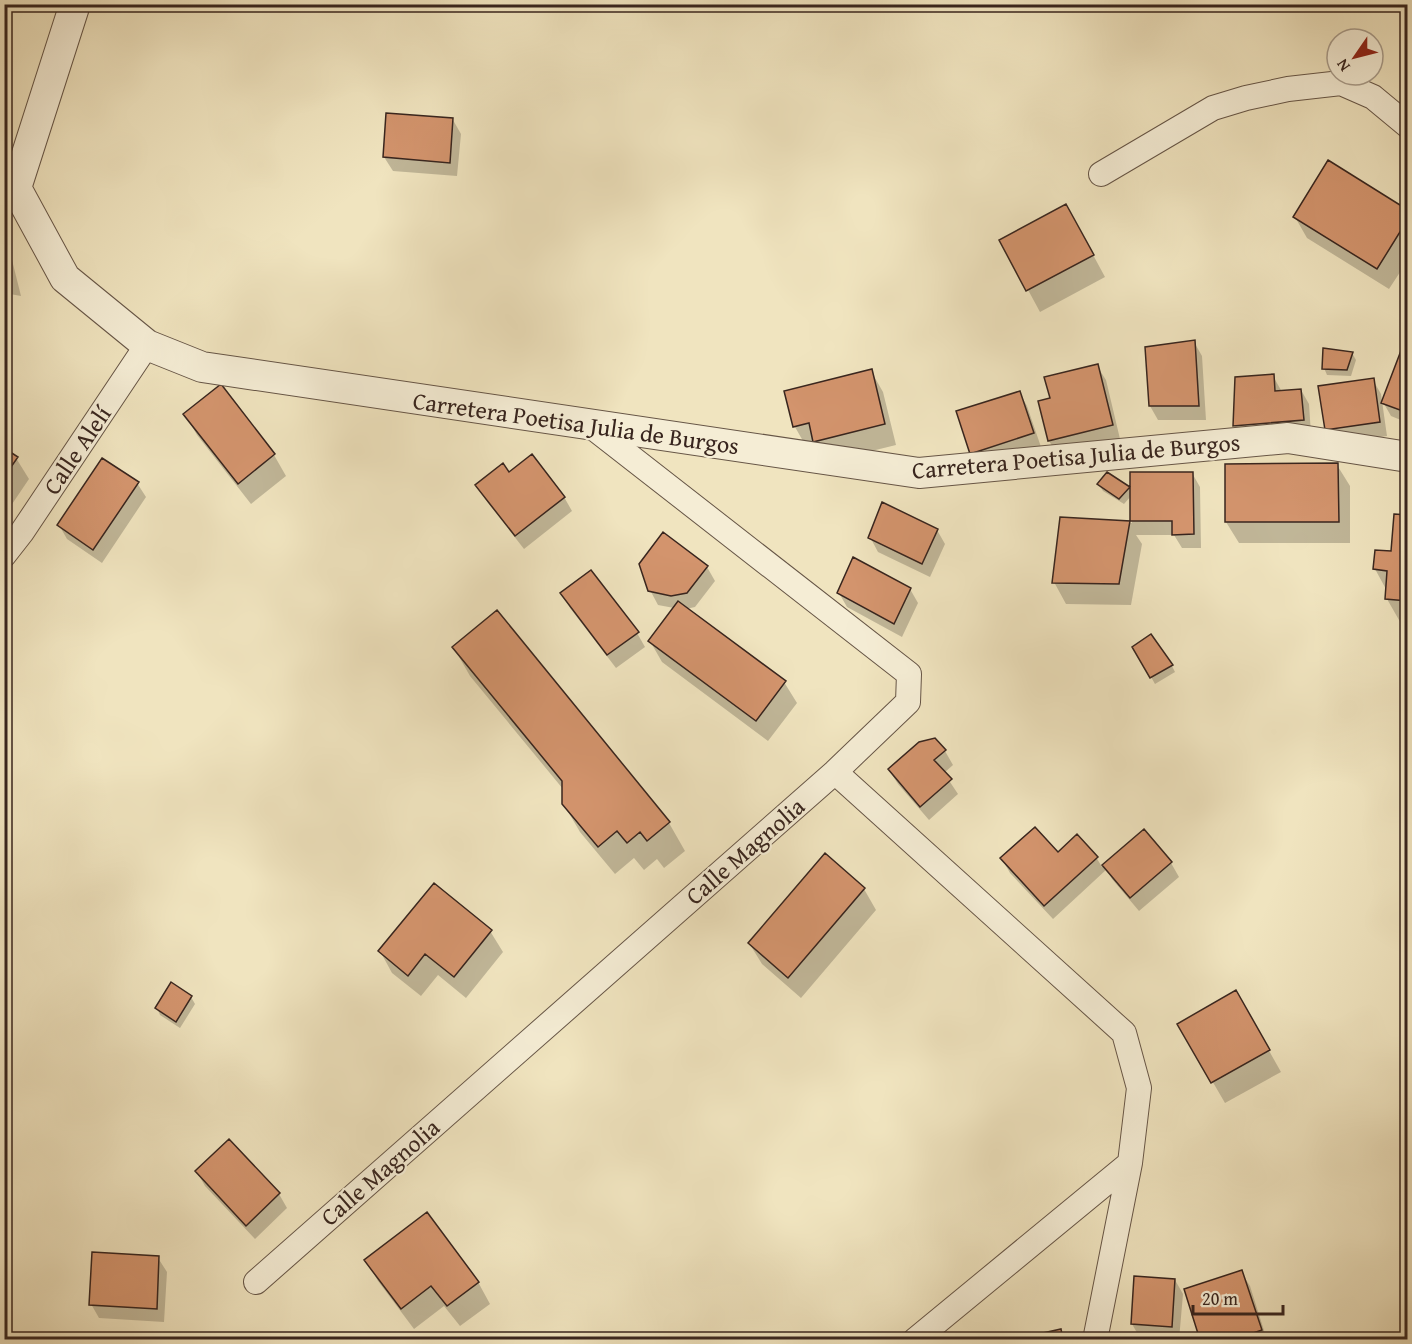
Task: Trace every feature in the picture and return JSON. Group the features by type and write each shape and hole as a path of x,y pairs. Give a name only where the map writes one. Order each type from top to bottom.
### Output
{"street":[{"name":"Carretera Poetisa Julia de Burgos","path":"75,4 16,188 65,278 147,345 202,367 919,473 1288,438 1407,457"},
{"path":"1101,174 1213,108 1288,89 1341,83 1373,97 1407,126"},
{"name":"Calle Alelí","path":"4,555 22,532 147,345"},
{"name":"Calle Magnolia","path":"256,1282 835,772 908,702 909,674 591,426"},
{"path":"835,772 1124,1033 1138,1088 1130,1163 1095,1340"},
{"path":"915,1340 1130,1163"}],"building":[{"path":"386,113 453,118 450,163 383,157"},
{"path":"1328,160 1408,210 1408,219 1377,269 1293,217"},
{"path":"1066,204 1094,255 1026,291 999,240"},
{"path":"1195,340 1199,406 1149,406 1145,347"},
{"path":"1323,348 1353,352 1347,370 1322,369"},
{"path":"1402,348 1408,350 1408,413 1381,403"},
{"path":"1098,364 1113,425 1048,441 1038,401 1050,398 1044,377"},
{"path":"872,369 885,424 813,442 809,423 793,427 784,391"},
{"path":"1274,374 1275,391 1301,389 1304,420 1233,426 1235,377"},
{"path":"1374,378 1380,422 1325,430 1318,386"},
{"path":"221,384 275,454 238,484 183,414"},
{"path":"1020,391 1034,433 970,454 956,411"},
{"path":"4,448 18,457 4,477"},
{"path":"532,454 565,497 515,536 475,485 503,463 509,472"},
{"path":"102,458 139,482 93,550 57,525"},
{"path":"1338,463 1339,522 1225,522 1225,464"},
{"path":"1107,472 1130,487 1119,499 1097,484"},
{"path":"1130,472 1193,472 1194,534 1172,535 1172,521 1130,521"},
{"path":"882,502 938,529 922,564 868,538"},
{"path":"1394,514 1408,515 1408,601 1385,599 1387,571 1373,569 1375,550 1391,551"},
{"path":"1060,517 1130,521 1119,584 1052,583"},
{"path":"663,532 708,566 687,593 671,596 648,591 639,564"},
{"path":"853,557 911,588 894,624 837,593"},
{"path":"591,570 639,632 607,655 560,593"},
{"path":"678,601 786,681 756,721 648,641"},
{"path":"497,610 670,822 647,841 640,832 627,843 617,831 598,847 562,804 562,781 452,647"},
{"path":"1151,634 1173,665 1150,678 1132,647"},
{"path":"935,738 946,750 934,760 952,779 920,807 888,769 919,742"},
{"path":"1035,827 1058,852 1077,834 1098,857 1044,906 1000,858"},
{"path":"1144,829 1172,862 1130,898 1102,865"},
{"path":"825,853 865,888 788,978 748,943"},
{"path":"434,883 492,930 454,977 425,954 408,976 378,951"},
{"path":"171,982 192,996 176,1022 155,1008"},
{"path":"1236,990 1270,1050 1211,1083 1177,1024"},
{"path":"229,1139 280,1193 246,1226 195,1171"},
{"path":"427,1212 479,1282 447,1306 431,1286 401,1309 364,1260"},
{"path":"92,1252 159,1256 157,1309 89,1305"},
{"path":"1242,1270 1262,1330 1233,1340 1200,1340 1184,1289"},
{"path":"1134,1276 1175,1279 1172,1327 1131,1324"},
{"path":"1061,1329 1063,1340 1011,1340"}]}
